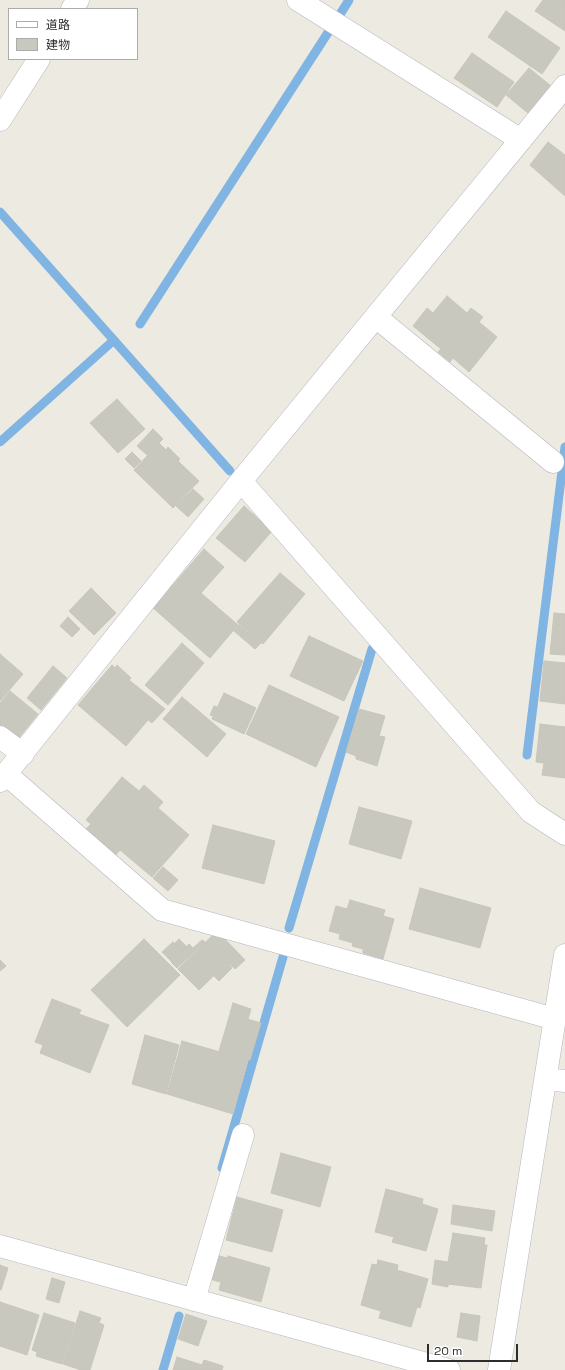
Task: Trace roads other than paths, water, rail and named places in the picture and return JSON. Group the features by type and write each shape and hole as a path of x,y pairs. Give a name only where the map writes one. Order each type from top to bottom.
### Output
{"street":[{"path":"298,0 521,140"},
{"path":"0,120 38,60"},
{"path":"556,1019 162,910 3,777 241,482 565,86"},
{"path":"376,317 553,462"},
{"path":"241,482 531,812 565,834"},
{"path":"0,737 22,754"},
{"path":"499,1370 555,1080 556,1019 565,955"},
{"path":"194,1300 243,1135"},
{"path":"0,1246 449,1370"}],"waterway":[{"path":"339,16 349,0"},
{"path":"140,324 329,31"},
{"path":"0,212 230,471"},
{"path":"0,442 114,340"},
{"path":"527,755 565,447"},
{"path":"289,928 372,649"},
{"path":"222,1168 283,957"},
{"path":"163,1370 179,1316"}]}
